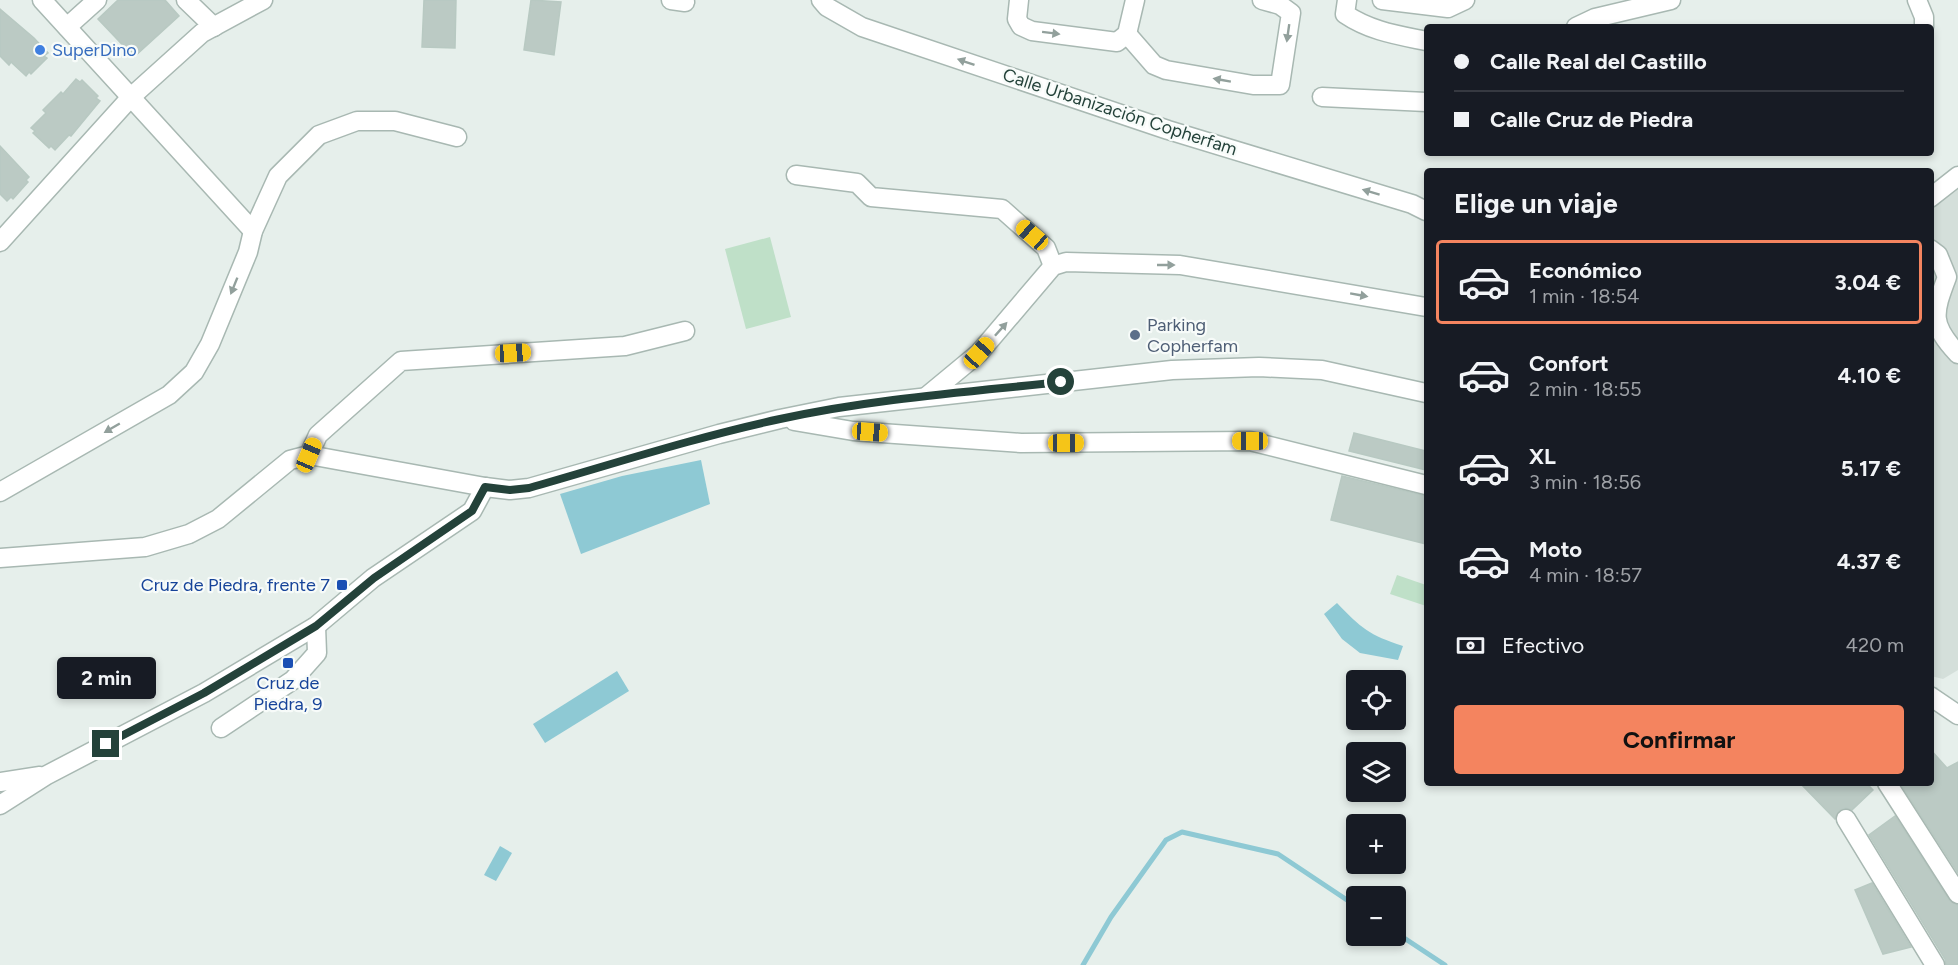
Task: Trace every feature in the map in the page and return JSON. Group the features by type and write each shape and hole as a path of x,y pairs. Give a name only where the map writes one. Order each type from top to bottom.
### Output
{"street":[{"path":"42,0 253,231"},
{"path":"67,27 97,0"},
{"path":"186,0 214,27"},
{"path":"0,242 131,97 202,33 263,0"},
{"name":"Calle Urbanización Copherfam","path":"821,0 826,7 862,27 1168,130 1412,204 1424,210"},
{"path":"1019,0 1017,19 1021,26 1032,31 1117,42 1127,34 1135,0"},
{"path":"1127,34 1154,65 1166,70 1253,85 1280,85 1291,13 1280,4 1262,0"},
{"path":"1347,0 1345,14 1359,24 1376,31 1424,41"},
{"path":"1382,0 1448,8 1465,0"},
{"path":"1582,24 1595,18 1671,0"},
{"path":"1917,0 1924,17 1924,24"},
{"path":"1322,97 1424,102"},
{"path":"0,492 169,395 194,372 210,344 248,252 253,231 278,177 319,135 357,121 395,121 457,137"},
{"path":"796,175 857,183 871,197 1002,209 1046,248 1053,266"},
{"path":"1934,195 1958,176"},
{"path":"1934,252 1953,276 1939,299 1936,322 1942,338 1958,354"},
{"path":"927,396 979,353 1053,266 1066,262 1180,265 1424,307"},
{"path":"309,455 318,435 401,361 625,346 685,332"},
{"path":"0,558 145,547 189,534 218,519 290,460 309,455 510,490 529,488 780,419 839,407 927,396 1172,370 1258,367 1322,370 1424,393"},
{"path":"780,419 853,431 1021,443 1250,441 1424,484"},
{"path":"0,805 47,775 204,693 316,626 374,578 472,511 485,487"},
{"path":"221,728 293,680 317,654 316,626"},
{"path":"0,783 47,775"},
{"path":"1889,786 1958,894"},
{"path":"1846,819 1935,965"}],"shaded area":[{"path":"1958,187 1958,670 1943,679 1934,677 1934,207"}],"green space":[{"path":"770,237 791,317 746,329 725,249"},
{"path":"1397,575 1424,584 1424,605 1390,594"}],"water":[{"path":"701,460 710,504 581,554 560,494 622,476"},
{"path":"1337,603 1366,630 1403,646 1398,660 1360,653 1342,639 1324,614"},
{"path":"617,671 629,691 545,743 533,724"},
{"path":"500,846 512,853 496,881 484,875"}],"building":[{"path":"118,0 165,0 179,16 134,57 98,19"},
{"path":"424,0 456,0 455,48 422,47"},
{"path":"531,0 561,2 554,55 524,50"},
{"path":"0,9 48,53 44,56 47,58 31,74 29,72 26,76 11,62 9,65 0,56"},
{"path":"76,79 80,82 82,80 100,101 71,136 69,135 55,150 51,146 49,148 33,133 35,131 31,128 46,113 43,110 61,92 63,94"},
{"path":"0,146 29,177 26,180 28,182 13,199 11,197 7,201 0,194"},
{"path":"1354,433 1424,450 1424,470 1349,451"},
{"path":"1342,476 1424,496 1424,543 1331,520"},
{"path":"1934,753 1947,768 1958,762 1958,873 1902,786 1934,786"},
{"path":"1803,786 1869,786 1873,790 1852,810 1846,808 1840,810 1835,819"},
{"path":"1895,816 1949,900 1958,905 1958,965 1946,965 1945,959 1869,835"},
{"path":"1872,883 1911,947 1883,954 1855,890"}],"waterway":[{"path":"1083,965 1111,917 1166,840 1182,832 1278,854 1346,899"},
{"path":"1406,939 1445,965"}],"place":[{"name":"SuperDino","path":"40,50"},
{"name":"Parking Copherfam","path":"1135,335"},
{"name":"Cruz de Piedra, frente 7","path":"342,585"},
{"name":"Cruz de Piedra, 9","path":"288,663"}],"route":[{"path":"106,744 204,693 316,626 374,578 472,511 485,487 510,490 529,488 719,434 839,407 1061,382"}]}
